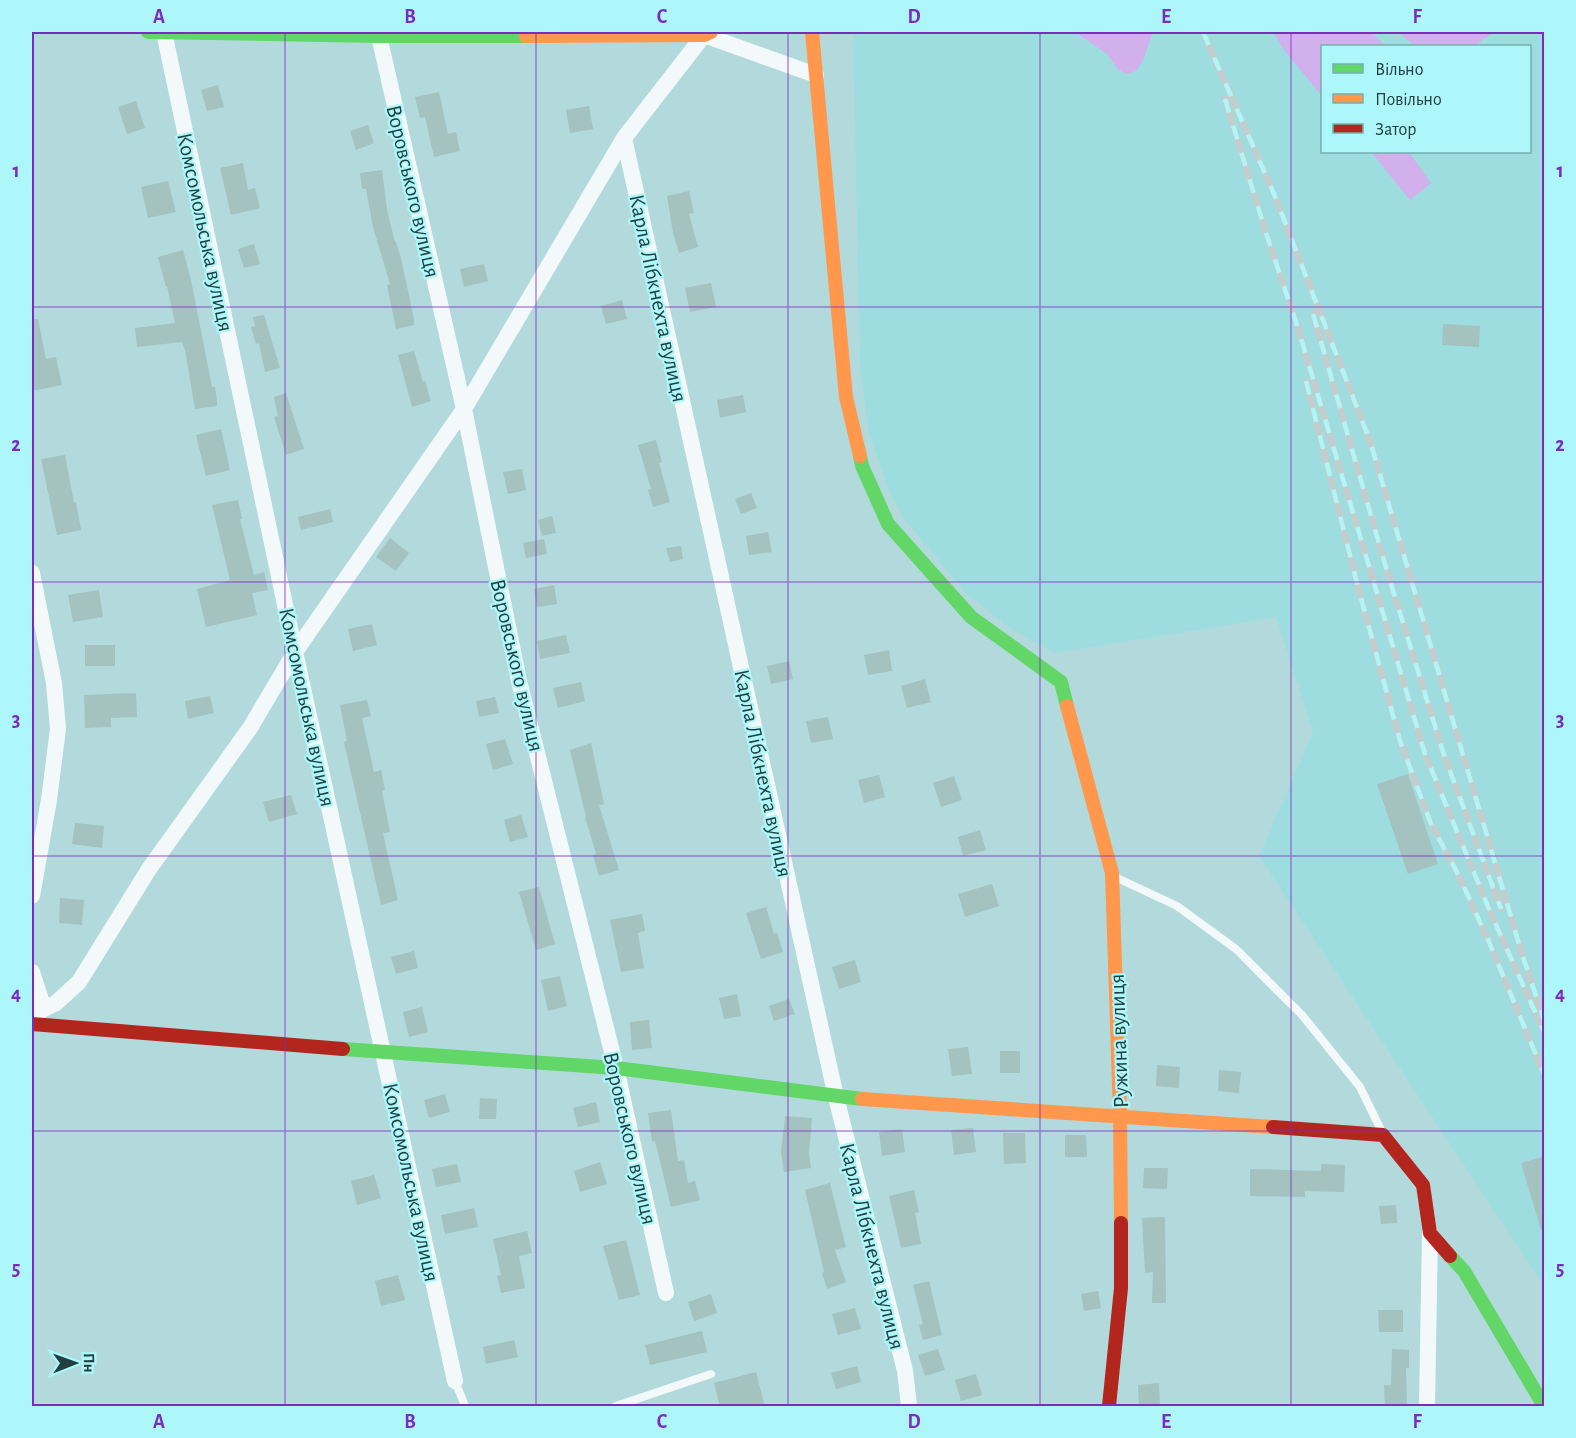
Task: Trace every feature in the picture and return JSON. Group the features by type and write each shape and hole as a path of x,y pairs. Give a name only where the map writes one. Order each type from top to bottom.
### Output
{"street":[{"path":"148,32 379,36 708,33 816,75 812,32"},
{"name":"Комсомольська вулиця","path":"164,32 295,652 455,1381"},
{"path":"32,972 38,1012 56,1003 79,982 149,868 250,728 295,652 464,409 624,138 708,33"},
{"name":"Воровського вулиця","path":"379,36 464,409 519,681 616,1068 666,1293"},
{"name":"Ружина вулиця","path":"816,75 846,397 862,466 888,524 971,617 1061,682 1112,876 1120,1115 1121,1288 1109,1407"},
{"name":"Карла Лібкнехта вулиця","path":"624,138 836,1096 905,1371 909,1407"},
{"path":"32,573 54,683 58,729 49,800 32,896"},
{"path":"32,1024 616,1068 836,1096 1383,1135 1423,1185 1430,1233 1427,1407"},
{"path":"1430,1233 1464,1271 1545,1406"}],"lane":[{"path":"1112,876 1177,906 1236,948 1302,1016 1360,1087 1383,1135"},
{"path":"616,1407 711,1374"},
{"path":"455,1381 465,1407"}],"shaded area":[{"path":"853,32 1544,32 1544,1280 1541,1281 1259,856 1313,732 1276,617 1054,653 1008,627 966,593 902,516 888,488 868,431 860,363"},
{"path":"1075,32 1153,32 1143,60 1136,71 1125,74 1117,68 1107,54"},
{"path":"1273,32 1372,32 1384,45 1321,45 1321,95 1284,50"},
{"path":"1398,32 1494,32 1475,45 1414,45"},
{"path":"1372,153 1410,153 1431,183 1410,200"}],"building":[{"path":"218,85 224,107 207,111 201,90"},
{"path":"439,92 448,134 456,132 460,151 434,157 425,117 420,118 415,97"},
{"path":"136,101 145,128 127,134 118,107"},
{"path":"589,106 593,129 570,133 566,110"},
{"path":"368,125 374,143 356,150 350,131"},
{"path":"243,163 248,190 255,188 260,208 231,215 220,168"},
{"path":"382,170 387,210 401,258 414,319 414,325 396,329 387,285 390,284 373,227 366,189 362,189 360,173"},
{"path":"168,181 176,212 148,218 141,187"},
{"path":"689,191 694,213 689,214 698,247 679,253 667,196"},
{"path":"254,244 260,264 244,268 238,249"},
{"path":"183,250 212,387 215,387 217,406 195,409 182,342 137,347 135,328 175,323 158,257"},
{"path":"484,264 488,281 464,287 460,269"},
{"path":"711,283 716,307 690,312 685,288"},
{"path":"622,300 627,319 606,324 601,306"},
{"path":"264,315 280,368 265,372 259,343 256,344 251,327 255,326 253,317"},
{"path":"32,319 38,319 46,359 56,357 62,385 32,391"},
{"path":"1443,324 1480,326 1479,347 1442,345"},
{"path":"414,351 431,401 412,407 398,355"},
{"path":"286,393 304,449 286,455 274,417 278,416 274,397"},
{"path":"743,395 746,412 720,418 717,400"},
{"path":"221,429 230,470 206,476 196,435"},
{"path":"656,440 662,462 659,463 670,502 653,507 648,490 651,489 638,445"},
{"path":"65,455 81,530 57,535 41,459"},
{"path":"522,469 526,490 508,494 503,472"},
{"path":"751,493 757,508 741,514 735,499"},
{"path":"238,500 242,519 240,519 254,575 264,572 268,590 252,593 257,615 206,627 197,589 230,580 212,505"},
{"path":"330,509 333,522 301,530 298,517"},
{"path":"552,516 556,533 542,536 538,520"},
{"path":"768,532 772,552 749,555 746,536"},
{"path":"390,538 409,553 396,571 376,557"},
{"path":"544,539 547,554 526,558 523,543"},
{"path":"681,546 683,559 670,562 666,548"},
{"path":"554,585 557,604 537,607 534,589"},
{"path":"99,590 103,617 73,622 68,595"},
{"path":"372,624 377,645 353,651 348,629"},
{"path":"566,635 570,653 540,659 537,641"},
{"path":"85,645 115,645 115,666 85,666"},
{"path":"889,650 892,671 868,675 864,655"},
{"path":"789,661 793,679 771,684 767,666"},
{"path":"925,679 931,702 907,708 901,686"},
{"path":"581,682 585,701 558,708 553,688"},
{"path":"136,693 137,717 111,718 111,727 85,728 84,695"},
{"path":"210,696 214,713 188,719 185,701"},
{"path":"495,697 499,713 479,717 476,701"},
{"path":"367,700 371,716 362,718 374,772 381,770 385,790 382,791 390,832 383,833 398,900 381,905 344,742 347,741 340,705"},
{"path":"828,717 833,739 811,743 806,721"},
{"path":"505,739 513,764 493,770 486,744"},
{"path":"591,743 604,804 599,805 619,870 599,876 593,855 596,854 570,750"},
{"path":"1408,774 1438,864 1408,874 1377,784"},
{"path":"879,775 885,797 864,803 858,780"},
{"path":"954,776 962,800 941,807 933,783"},
{"path":"291,795 297,814 269,822 263,802"},
{"path":"521,815 528,837 510,842 504,820"},
{"path":"75,823 104,826 102,848 72,844"},
{"path":"980,830 986,850 963,856 958,837"},
{"path":"992,884 999,906 965,917 958,894"},
{"path":"539,887 555,944 536,950 519,892"},
{"path":"60,898 84,900 82,925 59,923"},
{"path":"766,907 774,934 777,933 783,952 761,959 746,913"},
{"path":"642,914 645,931 638,933 644,968 621,972 610,920"},
{"path":"414,951 418,968 396,974 391,957"},
{"path":"855,960 861,982 839,989 832,967"},
{"path":"560,976 567,1006 548,1011 541,980"},
{"path":"737,994 741,1016 724,1019 719,998"},
{"path":"789,999 795,1014 774,1021 769,1006"},
{"path":"422,1007 428,1032 409,1037 403,1012"},
{"path":"649,1020 652,1048 632,1050 630,1022"},
{"path":"968,1047 972,1074 952,1076 948,1049"},
{"path":"1000,1051 1020,1051 1020,1073 1000,1073"},
{"path":"1157,1065 1180,1067 1179,1088 1156,1086"},
{"path":"1219,1070 1241,1072 1239,1093 1218,1091"},
{"path":"445,1094 450,1112 429,1118 424,1100"},
{"path":"480,1098 497,1099 496,1119 479,1119"},
{"path":"596,1102 600,1122 578,1127 573,1108"},
{"path":"671,1110 678,1161 684,1160 688,1183 695,1181 700,1200 671,1207 655,1141 652,1142 648,1113"},
{"path":"785,1116 812,1118 809,1154 811,1168 784,1172 781,1152"},
{"path":"973,1128 976,1152 954,1155 951,1130"},
{"path":"902,1129 905,1152 882,1156 879,1132"},
{"path":"1003,1133 1025,1133 1026,1163 1004,1164"},
{"path":"1065,1135 1086,1135 1087,1157 1065,1157"},
{"path":"1545,1156 1545,1229 1541,1230 1521,1163"},
{"path":"600,1162 607,1184 580,1192 574,1171"},
{"path":"457,1164 461,1182 436,1187 432,1169"},
{"path":"1321,1164 1345,1165 1344,1192 1305,1191 1305,1197 1250,1196 1250,1169 1321,1171"},
{"path":"1144,1168 1168,1168 1167,1189 1143,1188"},
{"path":"374,1175 381,1198 357,1205 351,1181"},
{"path":"830,1183 846,1247 835,1250 846,1282 827,1289 805,1190"},
{"path":"914,1190 919,1212 915,1213 921,1244 901,1248 889,1196"},
{"path":"1396,1205 1397,1223 1381,1224 1379,1206"},
{"path":"474,1208 478,1227 445,1234 441,1215"},
{"path":"1165,1217 1166,1303 1152,1303 1153,1272 1145,1273 1142,1218"},
{"path":"527,1231 532,1253 519,1256 525,1288 501,1293 497,1276 501,1275 493,1239"},
{"path":"626,1240 640,1295 619,1300 603,1246"},
{"path":"398,1275 405,1300 381,1306 375,1281"},
{"path":"929,1281 942,1335 923,1340 919,1325 923,1324 913,1285"},
{"path":"1098,1291 1101,1308 1084,1311 1081,1294"},
{"path":"711,1294 717,1313 694,1321 688,1302"},
{"path":"855,1308 861,1329 838,1335 832,1314"},
{"path":"1378,1310 1403,1310 1403,1332 1379,1332"},
{"path":"702,1331 707,1352 650,1365 645,1345"},
{"path":"514,1340 518,1357 486,1364 483,1347"},
{"path":"938,1349 945,1370 925,1376 918,1355"},
{"path":"1392,1349 1409,1350 1409,1368 1406,1368 1407,1407 1385,1407 1384,1385 1391,1385"},
{"path":"857,1366 861,1382 836,1389 831,1373"},
{"path":"756,1372 765,1407 720,1407 714,1383"},
{"path":"976,1374 982,1395 961,1401 955,1380"},
{"path":"1159,1383 1160,1407 1139,1407 1138,1385"}],"railway":[{"path":"1203,32 1274,194 1370,441 1522,954 1544,1020"},
{"path":"1225,99 1297,325 1425,754 1489,909 1544,1032"},
{"path":"1313,314 1387,571 1443,752 1501,909"},
{"path":"1306,381 1400,741 1431,824 1460,878 1489,942 1544,1074"}],"traffic: fast":[{"path":"148,32 526,36"},
{"path":"860,456 862,466 888,524 971,617 1061,682 1067,706"},
{"path":"343,1049 616,1068 862,1099"},
{"path":"1450,1256 1464,1271 1544,1406"}],"traffic: slow":[{"path":"526,36 704,35 711,32"},
{"path":"812,32 846,397 860,456"},
{"path":"1067,706 1112,873 1121,1223"},
{"path":"862,1099 1273,1127"}],"traffic: jam":[{"path":"32,1024 343,1049"},
{"path":"1273,1127 1383,1135 1423,1185 1430,1233 1450,1256"},
{"path":"1109,1406 1121,1288 1121,1223"}]}
